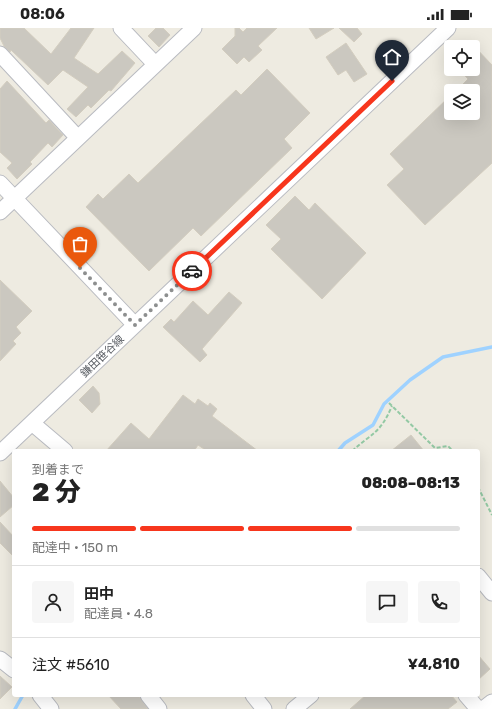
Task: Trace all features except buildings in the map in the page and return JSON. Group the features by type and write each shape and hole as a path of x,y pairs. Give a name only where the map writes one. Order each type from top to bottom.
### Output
{"street":[{"path":"121,28 155,64"},
{"path":"0,212 194,28"},
{"name":"鎌田笹谷線","path":"0,453 448,28"},
{"path":"0,54 78,138"},
{"path":"0,184 135,325"},
{"path":"32,423 63,449"},
{"path":"480,578 492,593"},
{"path":"0,659 12,668"},
{"path":"42,697 51,709"},
{"path":"150,697 159,709"},
{"path":"255,697 264,709"},
{"path":"294,709 309,697"},
{"path":"468,697 478,709"},
{"path":"483,709 492,702"}],"path":[{"path":"388,403 435,448 448,446 451,449"},
{"path":"355,449 377,432 385,422 392,406"},
{"path":"480,491 492,515"}],"waterway":[{"path":"340,449 345,443 373,425 384,404 410,380 443,357 492,347"},
{"path":"15,709 22,697"}],"way so far":[{"path":"80,268 135,325 192,271"}],"route":[{"path":"192,271 392,81"}]}
